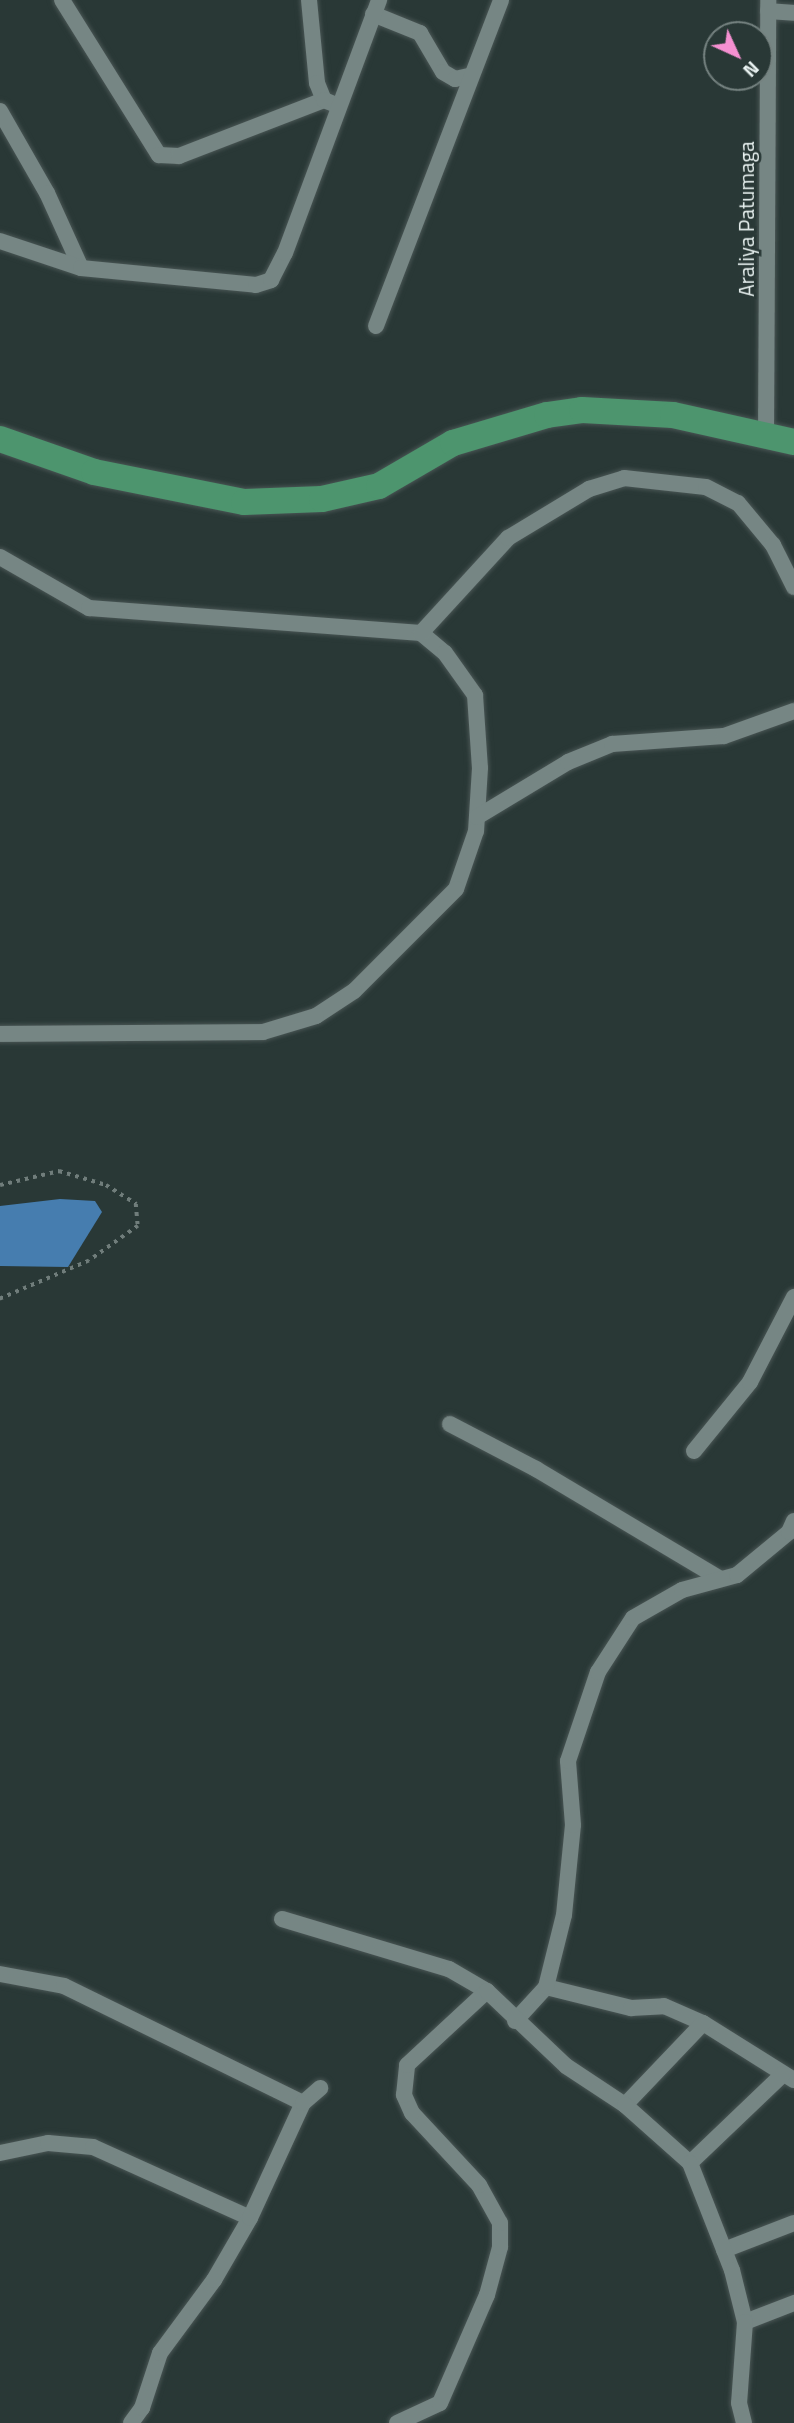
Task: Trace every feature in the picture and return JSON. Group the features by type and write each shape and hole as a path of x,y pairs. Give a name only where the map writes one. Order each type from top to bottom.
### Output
{"main road":[{"path":"0,439 94,472 244,502 322,499 379,486 453,443 547,415 582,410 673,415 766,439 794,442"}],"street":[{"path":"62,0 159,155 179,156 324,100"},
{"path":"309,0 317,83 324,100 339,107"},
{"path":"376,326 501,0"},
{"path":"768,6 794,13"},
{"name":"Araliya Patumaga","path":"766,439 768,6"},
{"path":"0,241 81,268 256,285 271,280 376,7 420,33 443,72 456,79 472,75"},
{"path":"0,111 47,193 81,268"},
{"path":"421,633 508,538 589,489 624,478 706,487 738,503 774,545 794,587"},
{"path":"0,556 89,608 421,633 445,653 475,695 480,768 477,817 456,889 354,991 316,1016 262,1032 0,1034"},
{"path":"477,817 568,762 612,744 724,736 794,711"},
{"path":"694,1451 751,1382 794,1297"},
{"path":"450,1424 536,1469 719,1578"},
{"path":"515,2021 546,1987 564,1914 573,1825 568,1761 598,1672 633,1618 682,1590 737,1575 789,1532 794,1521"},
{"path":"282,1919 449,1969 487,1992 566,2066 625,2105 690,2163 724,2250 745,2322 739,2403 744,2423"},
{"path":"0,1974 64,1986 303,2103"},
{"path":"546,1987 631,2008 664,2006 702,2023 789,2077 690,2163"},
{"path":"397,2423 440,2403 487,2295 500,2246 499,2223 480,2185 412,2113 404,2095 407,2065 487,1992"},
{"path":"625,2105 702,2023"},
{"path":"131,2423 142,2408 160,2353 214,2280 250,2218 303,2103 320,2088"},
{"path":"0,2153 48,2143 93,2147 250,2218"},
{"path":"724,2250 794,2223"},
{"path":"745,2322 794,2303"}],"path":[{"path":"0,1185 59,1171 106,1185 136,1204 138,1226 89,1261 0,1298"}],"water":[{"path":"60,1199 95,1201 102,1212 68,1267 0,1266 0,1206"}]}
